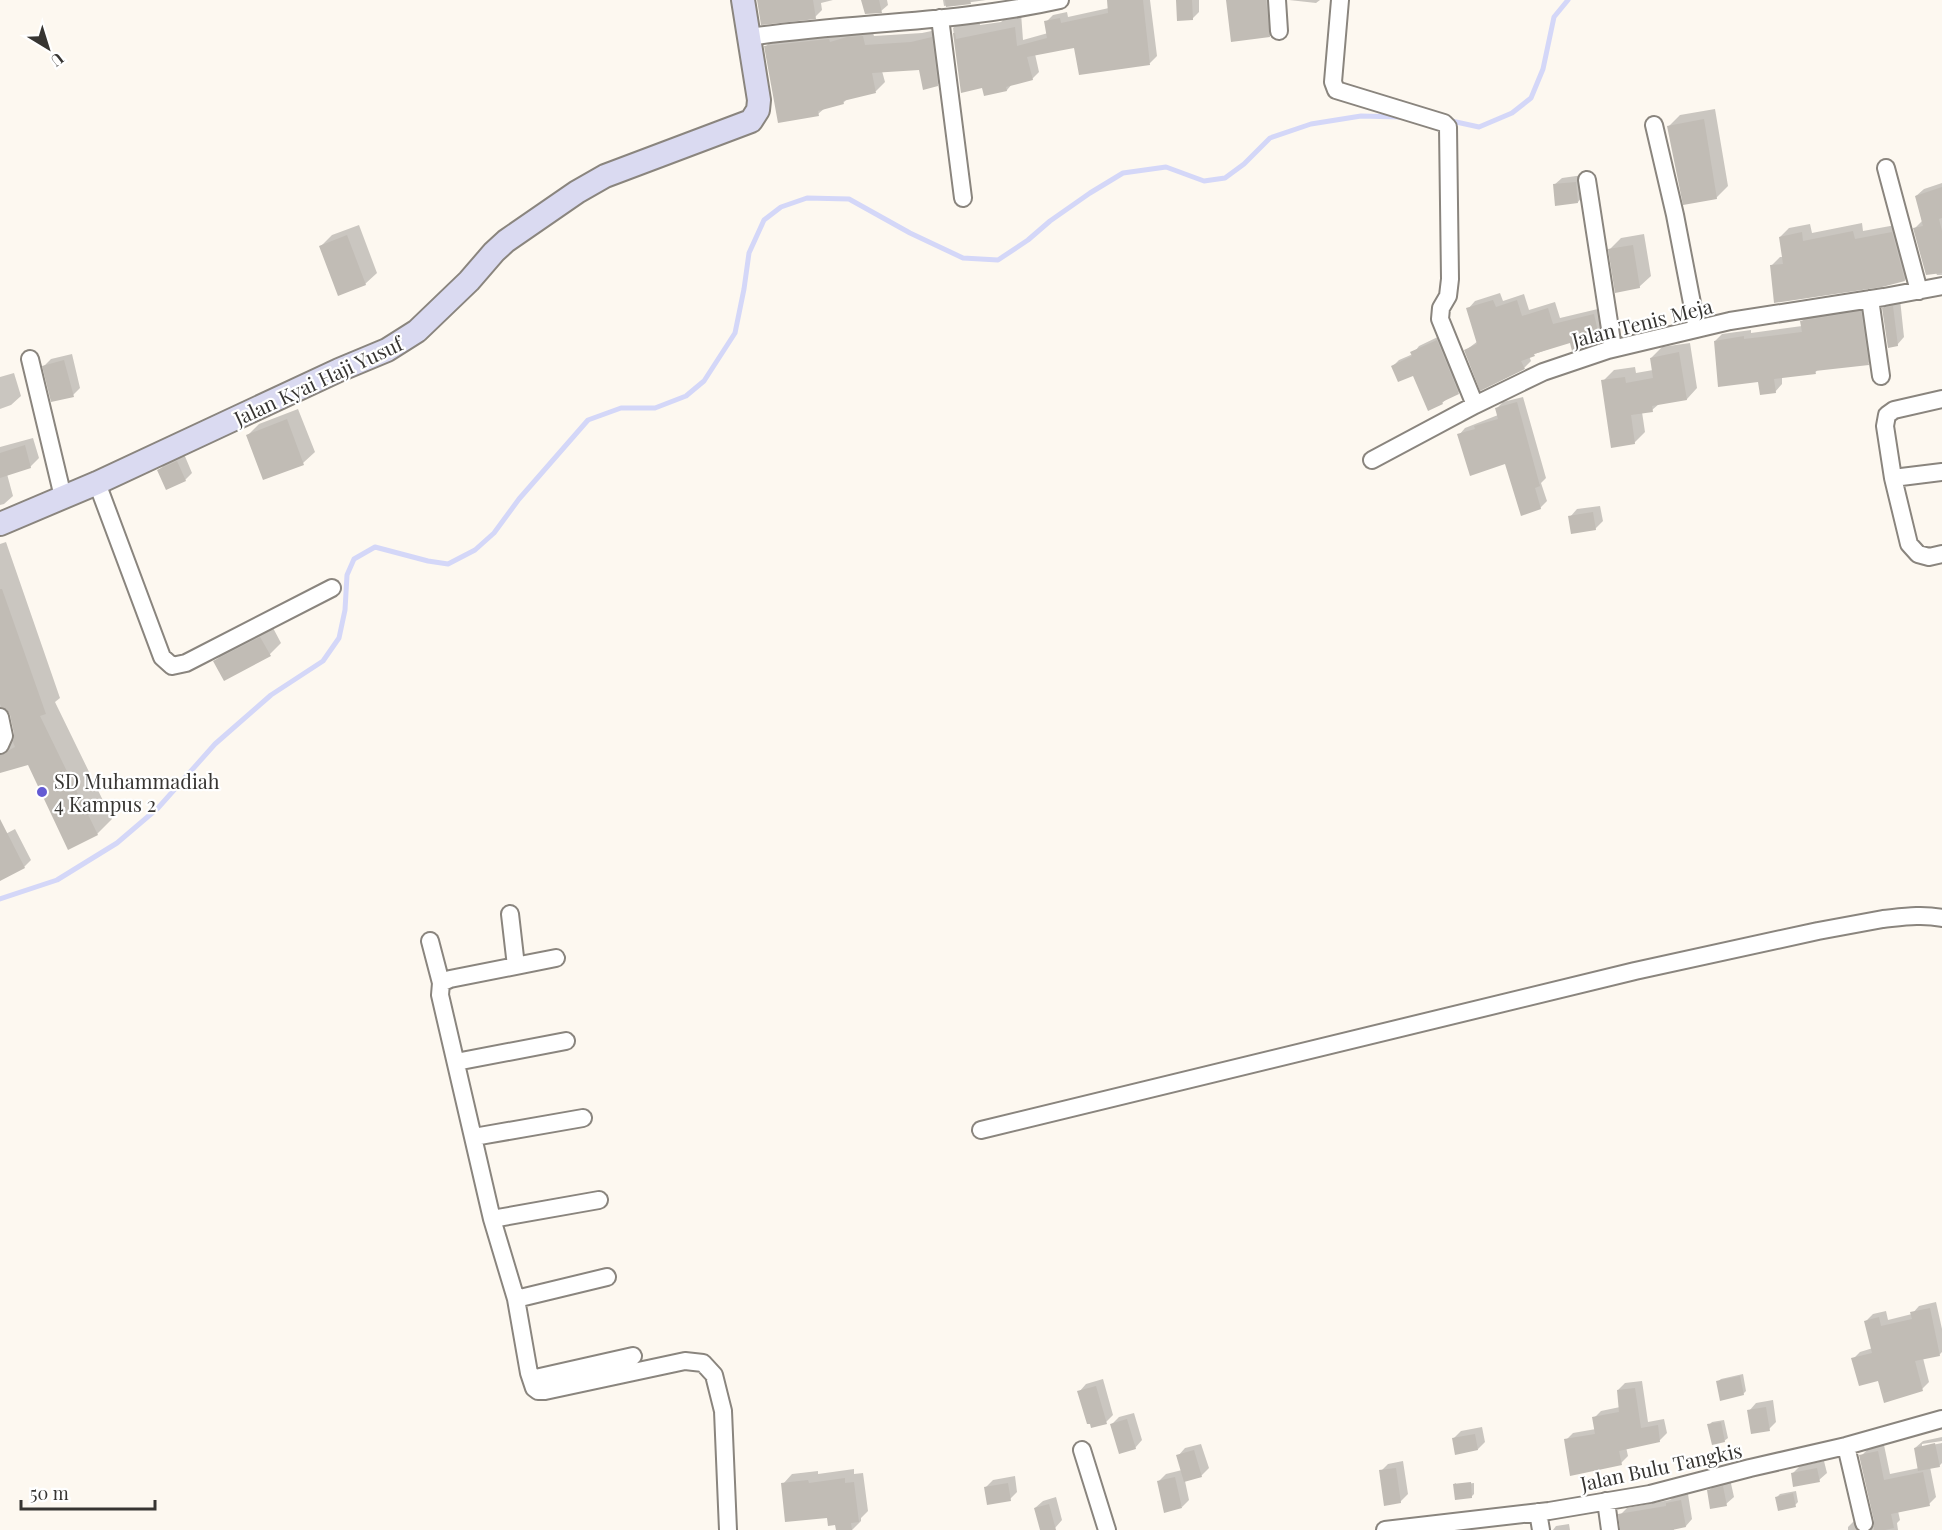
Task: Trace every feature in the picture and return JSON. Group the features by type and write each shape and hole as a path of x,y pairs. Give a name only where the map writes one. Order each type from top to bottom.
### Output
{"street":[{"name":"Jalan Kyai Haji Yusuf","path":"0,524 98,483 396,346 417,331 442,308 506,241 577,192 605,176 750,121 757,114 759,106 743,0"},
{"path":"749,37 796,30 976,15 1060,0"},
{"path":"1277,0 1279,31"},
{"path":"1340,0 1333,82 1336,90 1444,123 1449,132 1450,279 1448,296 1440,308 1440,319 1475,405"},
{"path":"940,18 963,198"},
{"path":"1654,125 1675,215 1697,329"},
{"path":"1886,168 1919,291"},
{"path":"1587,180 1613,348"},
{"name":"Jalan Tenis Meja","path":"1372,460 1543,372 1613,348 1730,321 1942,286"},
{"path":"1870,299 1881,376"},
{"path":"30,359 63,497"},
{"path":"1942,399 1894,410 1887,415 1886,426 1893,478 1909,544 1918,554 1929,557 1942,554"},
{"path":"1893,478 1942,472"},
{"path":"98,483 162,657 172,666 186,663 332,588"},
{"path":"0,717 4,736 0,745"},
{"path":"510,914 516,966"},
{"path":"981,1130 1708,954 1909,916 1942,918"},
{"path":"430,941 441,983 440,995 492,1219 516,1299 531,1379 536,1390 544,1391 685,1361 703,1363 714,1375 723,1411 728,1530"},
{"path":"441,983 450,979 556,958"},
{"path":"456,1062 566,1041"},
{"path":"474,1137 583,1118"},
{"path":"492,1219 599,1200"},
{"path":"516,1299 607,1277"},
{"path":"531,1379 633,1356"},
{"name":"Jalan Bulu Tangkis","path":"1385,1530 1538,1512 1650,1494 1846,1446 1942,1419"},
{"path":"1846,1446 1864,1523"},
{"path":"1082,1450 1107,1530"},
{"path":"1606,1501 1610,1530"},
{"path":"1538,1512 1541,1530"}],"building":[{"path":"757,0 813,0 816,19 761,25"},
{"path":"861,0 879,0 882,13 865,14"},
{"path":"945,0 970,0 971,4 946,7"},
{"path":"1107,0 1143,0 1150,65 1079,75 1074,48 1027,57 1033,80 1006,87 1007,91 984,96 982,88 961,93 953,33 956,39 1015,27 1017,46 1047,38 1044,21 1060,18 1061,23 1108,13"},
{"path":"1176,0 1192,0 1193,20 1177,21"},
{"path":"1226,0 1266,0 1270,37 1231,42"},
{"path":"863,36 865,45 911,42 932,37 938,86 923,90 919,70 872,73 876,93 843,101 844,104 818,111 819,116 778,123 764,46 829,39 830,42 847,37"},
{"path":"1704,119 1717,199 1683,205 1667,126"},
{"path":"1576,182 1578,203 1555,206 1553,184"},
{"path":"1942,187 1942,218 1939,219 1942,231 1942,273 1926,275 1913,228 1923,226 1915,196"},
{"path":"1853,231 1855,239 1892,232 1905,281 1882,287 1774,303 1770,265 1783,264 1779,237 1802,232 1803,241"},
{"path":"347,235 366,285 338,296 319,246"},
{"path":"1633,245 1640,288 1615,293 1608,249"},
{"path":"1493,300 1496,307 1517,300 1522,316 1548,308 1553,324 1594,314 1600,341 1572,351 1570,343 1534,354 1535,356 1521,361 1525,369 1480,391 1464,350 1477,344 1466,308"},
{"path":"1893,306 1898,346 1888,348 1882,308"},
{"path":"1861,311 1869,365 1815,371 1816,374 1774,379 1776,393 1760,395 1758,382 1718,387 1714,341 1744,336 1744,339 1802,332 1800,321"},
{"path":"1437,340 1459,394 1428,411 1413,376 1398,382 1391,366 1412,356 1410,352"},
{"path":"1679,352 1687,400 1652,406 1653,412 1631,415 1635,444 1611,448 1601,380 1625,377 1626,383 1653,378 1650,358"},
{"path":"64,360 74,397 51,402 42,366"},
{"path":"1517,402 1540,486 1535,488 1541,509 1521,516 1505,464 1470,476 1457,434 1498,419 1495,408"},
{"path":"287,419 304,465 263,480 246,435"},
{"path":"25,445 31,468 0,478 0,453"},
{"path":"177,461 186,481 166,490 157,470"},
{"path":"1593,512 1596,530 1571,534 1568,516"},
{"path":"0,589 2,589 46,714 40,716 98,835 68,850 28,765 0,773 0,755 15,747 10,715 0,704"},
{"path":"260,637 271,656 224,681 213,661"},
{"path":"0,819 25,868 0,881"},
{"path":"1930,1308 1940,1356 1915,1361 1923,1391 1884,1403 1878,1381 1859,1386 1851,1358 1872,1353 1864,1321 1879,1317 1881,1326 1912,1319 1910,1312"},
{"path":"1740,1376 1744,1395 1720,1401 1716,1381"},
{"path":"1096,1386 1107,1424 1091,1428 1090,1424 1087,1424 1077,1391"},
{"path":"1635,1388 1641,1428 1658,1425 1660,1442 1619,1451 1622,1465 1570,1476 1564,1439 1595,1434 1592,1417 1619,1412 1617,1390"},
{"path":"1766,1407 1770,1431 1751,1434 1747,1410"},
{"path":"1127,1419 1136,1449 1119,1454 1110,1424"},
{"path":"1721,1422 1725,1442 1712,1445 1707,1424"},
{"path":"1475,1434 1478,1450 1455,1455 1452,1438"},
{"path":"1935,1443 1940,1467 1918,1471 1914,1448"},
{"path":"1194,1450 1202,1477 1184,1482 1176,1455"},
{"path":"1878,1451 1884,1480 1923,1472 1930,1506 1891,1514 1894,1528 1885,1530 1874,1530 1859,1455"},
{"path":"1396,1468 1401,1503 1384,1506 1379,1470"},
{"path":"1817,1468 1820,1482 1793,1487 1791,1473"},
{"path":"1175,1477 1182,1508 1164,1513 1157,1481"},
{"path":"845,1478 845,1483 854,1482 859,1522 851,1523 852,1530 836,1530 835,1525 828,1526 827,1518 785,1522 781,1483 808,1480 809,1483"},
{"path":"1471,1482 1472,1498 1455,1500 1453,1484"},
{"path":"1008,1483 1011,1501 987,1505 984,1487"},
{"path":"1723,1486 1727,1506 1710,1509 1707,1490"},
{"path":"1793,1493 1796,1507 1778,1511 1775,1497"},
{"path":"1681,1500 1686,1527 1672,1530 1620,1530 1618,1514 1666,1506 1666,1503"},
{"path":"1049,1504 1056,1530 1040,1530 1034,1508"}],"waterway":[{"path":"1447,120 1479,127 1512,113 1531,98 1543,69 1554,17 1568,0"},
{"path":"0,899 57,880 117,843 158,808 215,744 271,695 323,661 339,638 345,610 347,575 354,559 375,547 448,564 475,550 494,533 519,499 588,420 621,408 655,408 686,396 704,381 735,333 749,253 764,220 781,207 807,198 849,199 910,233 963,258 998,260 1090,193 1123,173 1166,167 1204,181 1225,178 1244,164 1270,138 1311,124 1361,116 1399,117"}],"place":[{"name":"SD Muhammadiah 4 Kampus 2","path":"42,792"}]}
